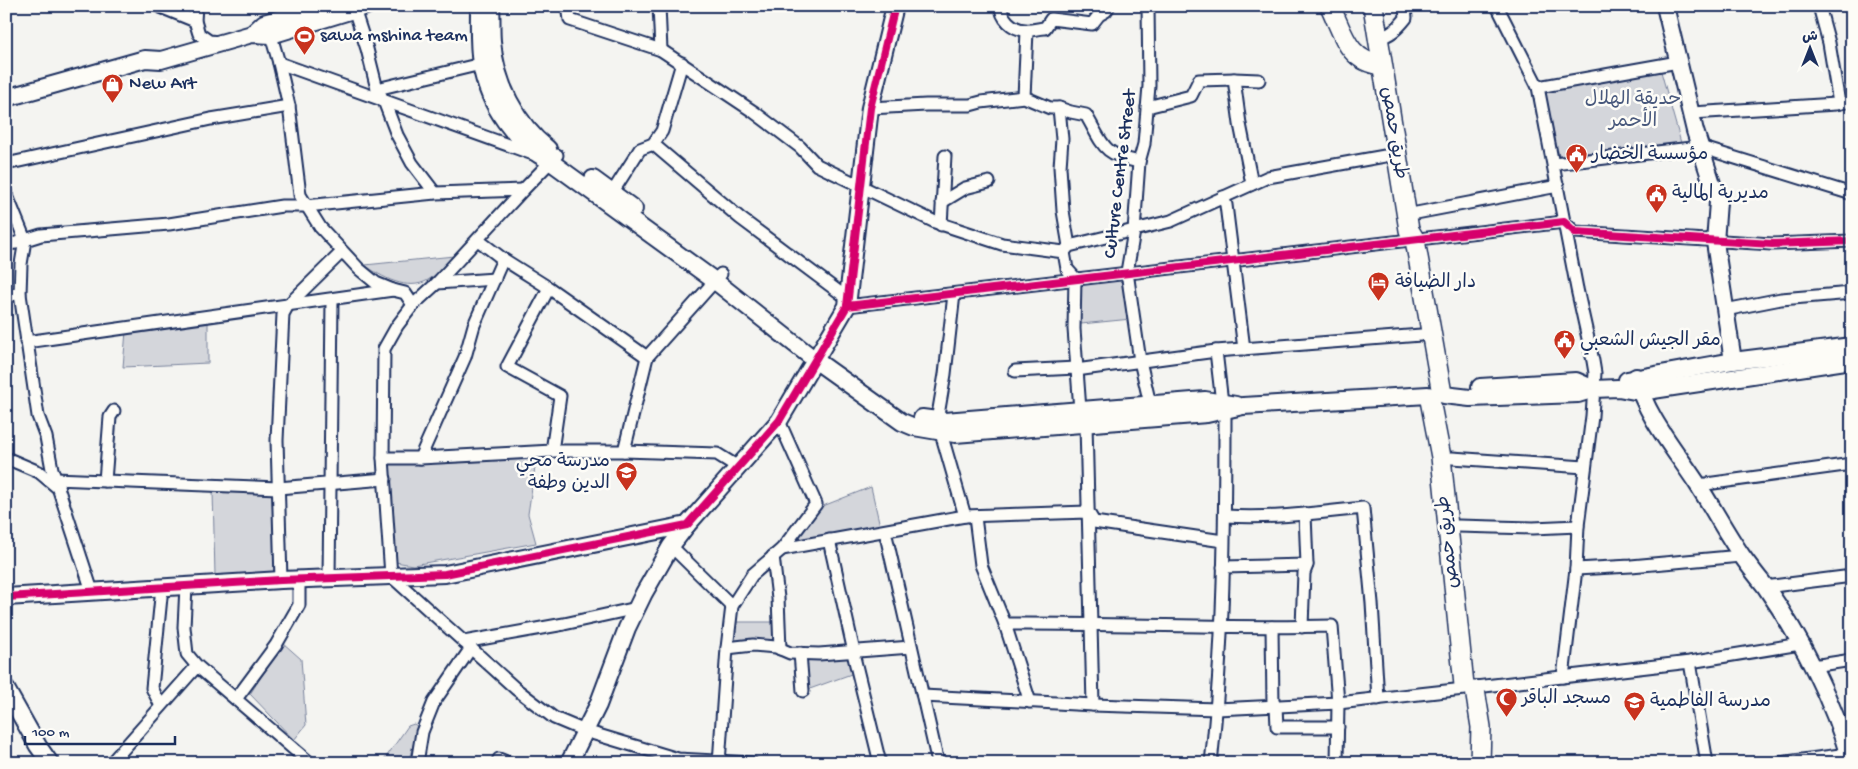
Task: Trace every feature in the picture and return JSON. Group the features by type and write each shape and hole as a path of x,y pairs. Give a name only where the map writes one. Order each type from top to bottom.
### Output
{"main road":[{"path":"1330,6 1350,50 1364,61 1382,64"},
{"name":"طريق حمص","path":"1374,6 1396,154 1437,394 1441,458 1470,688"},
{"name":"طريق حمص","path":"1409,232 1421,335 1452,458 1470,688"},
{"path":"1468,763 1470,688"},
{"path":"1470,688 1481,727 1480,763"}],"street":[{"path":"158,6 195,21"},
{"path":"196,6 195,21 199,34 209,41 220,42"},
{"path":"269,29 321,6"},
{"path":"479,6 481,64 492,98 512,133 718,278"},
{"path":"491,6 492,42 498,72 508,98 521,122 549,158"},
{"path":"568,6 570,20 661,50 682,63 800,146 817,164 861,188 941,224 1002,244 1067,249 1171,221 1268,177 1396,154"},
{"path":"659,6 661,50"},
{"path":"569,763 598,705 636,608 671,546 687,525 779,421 818,356 847,302 870,108 895,6"},
{"path":"1001,6 1001,14 1009,23 1016,29 1027,31 1045,28 1051,19 1092,24 1098,15 1106,11 1109,6"},
{"name":"Culture Centre Street","path":"1148,6 1149,86 1134,231 1126,272 1140,361 1150,404"},
{"path":"1378,38 1386,36 1400,26 1406,18 1405,6"},
{"path":"1497,6 1538,86 1564,222 1592,352 1594,389 1563,677"},
{"path":"1665,6 1700,147 1718,202 1714,242 1733,361"},
{"path":"1819,6 1829,43 1839,103"},
{"path":"269,29 357,8 377,89 384,101 397,135 412,162 435,193"},
{"path":"6,98 145,59 161,60 252,34 264,23 269,29 289,106 300,195 320,227 359,269 376,283 405,293 413,306"},
{"path":"1024,97 1027,31"},
{"path":"6,110 150,69 161,60"},
{"path":"1538,86 1678,62"},
{"path":"279,63 549,158 612,193 818,356 903,411 939,427 963,420 1207,414 1224,406"},
{"path":"612,193 640,149 652,144 662,131 682,63"},
{"path":"377,89 481,64"},
{"path":"1234,79 1240,124 1252,184"},
{"path":"1147,107 1191,96 1198,80 1259,80"},
{"path":"870,108 970,105 1024,97 1050,108 1060,108 1086,115 1104,147 1118,157 1140,162"},
{"path":"1692,114 1852,101"},
{"path":"6,164 211,119 289,106"},
{"path":"1060,108 1062,139 1060,167 1067,269 1075,278 1076,369 1083,417 1088,512 1093,706"},
{"path":"652,144 740,218 847,302 954,294 1051,283 1075,278 1234,261 1409,232 1564,222 1575,232 1714,242 1772,244 1852,241"},
{"path":"1554,164 1700,147 1852,194"},
{"path":"941,224 945,156"},
{"path":"549,158 478,240 413,306 397,326 384,349 383,458 391,576 516,689 554,718 586,731 678,759 752,763"},
{"path":"942,202 965,188 989,182"},
{"path":"1409,232 1558,186"},
{"path":"6,244 16,243 41,235 169,224 282,206 306,206 435,193 522,190"},
{"path":"6,193 24,240 20,294 38,416 46,437 56,483 92,591"},
{"path":"1223,197 1226,205 1234,261 1244,349"},
{"path":"478,240 647,357"},
{"path":"281,580 277,440 283,314 288,305 342,252"},
{"path":"420,458 454,383 474,325 503,259"},
{"path":"624,451 647,357 718,278"},
{"path":"437,283 495,279"},
{"path":"549,288 507,367 560,396 552,451"},
{"path":"26,342 393,290"},
{"path":"1725,310 1781,299 1852,293"},
{"path":"6,296 20,294"},
{"path":"954,294 939,427 970,516 981,565 1005,624 1030,702"},
{"path":"329,579 332,300"},
{"path":"1015,371 1076,369 1216,351 1421,335"},
{"path":"1211,763 1217,709 1225,516 1224,406 1216,351"},
{"path":"1638,384 1733,361 1850,355"},
{"path":"1083,417 1150,404 1205,400 1224,406 1243,406 1437,394 1470,398 1578,394 1594,389 1618,388 1625,380 1638,384 1850,355"},
{"path":"1638,384 1654,419 1699,485 1742,556 1765,587 1813,666 1850,758 1779,763"},
{"path":"104,481 110,416 114,411"},
{"path":"718,762 732,606 752,575 777,553 816,504 779,421"},
{"path":"383,458 420,458 552,451 624,451 718,454 738,467"},
{"path":"6,458 39,472 56,483 104,481 278,488 384,479"},
{"path":"1452,458 1585,467"},
{"path":"1699,485 1852,464"},
{"path":"1225,516 1305,514 1363,508 1372,603 1378,699"},
{"path":"777,553 828,540 970,516 1088,512"},
{"path":"1088,512 1094,522 1223,541"},
{"path":"1302,627 1304,573 1307,565 1305,514"},
{"path":"6,597 299,579 445,574 687,525"},
{"path":"1458,526 1533,528 1578,526"},
{"path":"885,531 938,763"},
{"path":"828,540 880,763"},
{"path":"671,546 732,606"},
{"path":"777,553 780,649"},
{"path":"1576,569 1742,556"},
{"path":"1223,567 1307,565"},
{"path":"1765,587 1852,576"},
{"path":"236,699 276,645 298,605 299,579"},
{"path":"186,586 184,627 187,654 197,666 310,763"},
{"path":"161,706 152,688 162,587"},
{"path":"417,763 422,732 434,702 467,645 636,608"},
{"path":"1005,624 1091,624 1221,628 1332,626 1338,703 1338,763"},
{"path":"1272,628 1274,706 1277,727 1338,727"},
{"path":"922,696 1093,706 1217,709 1338,703 1690,662 1800,644"},
{"path":"727,648 752,645 776,647 790,653 800,653 854,652 911,647"},
{"path":"800,653 803,691"},
{"path":"1813,666 1852,660"},
{"path":"1690,662 1706,763"},
{"path":"111,763 197,666"},
{"path":"6,689 38,746 50,763"},
{"path":"497,763 499,759 509,763"}],"green space":[{"name":"حديقة الهلال الأحمر","path":"1660,68 1681,143 1559,156 1544,90"},
{"path":"454,256 432,278 412,284 395,282 365,265"},
{"path":"1127,275 1131,319 1081,324 1077,280"},
{"path":"208,319 208,363 123,367 126,331"},
{"path":"540,455 535,467 528,514 536,543 413,565 395,562 386,461 463,462 502,460"},
{"path":"871,487 880,526 792,542 823,506"},
{"path":"213,491 274,492 274,572 215,576"},
{"path":"736,622 774,622 775,644 731,642"},
{"path":"283,643 301,659 306,725 294,740 250,694"},
{"path":"805,657 850,657 854,673 807,690"},
{"path":"414,724 418,727 408,763 382,763 408,726"}],"cycle path":[{"path":"6,597 281,580 445,574 687,525 779,421 847,306 870,108 895,6"},
{"path":"847,306 1564,222 1575,232 1772,244 1852,241"}],"place":[{"name":"sawa mshina team","path":"304,55"},
{"name":"New Art","path":"113,103"},
{"name":"مؤسسة الخضار","path":"1576,174"},
{"name":"مديرية المالية","path":"1656,213"},
{"name":"دار الضيافة","path":"1379,302"},
{"name":"مقر الجيش الشعبي","path":"1564,360"},
{"name":"مدرسة محي الدين وطفة","path":"626,492"},
{"name":"مسجد الباقر","path":"1506,718"},
{"name":"مدرسة الفاطمية","path":"1634,721"}]}
